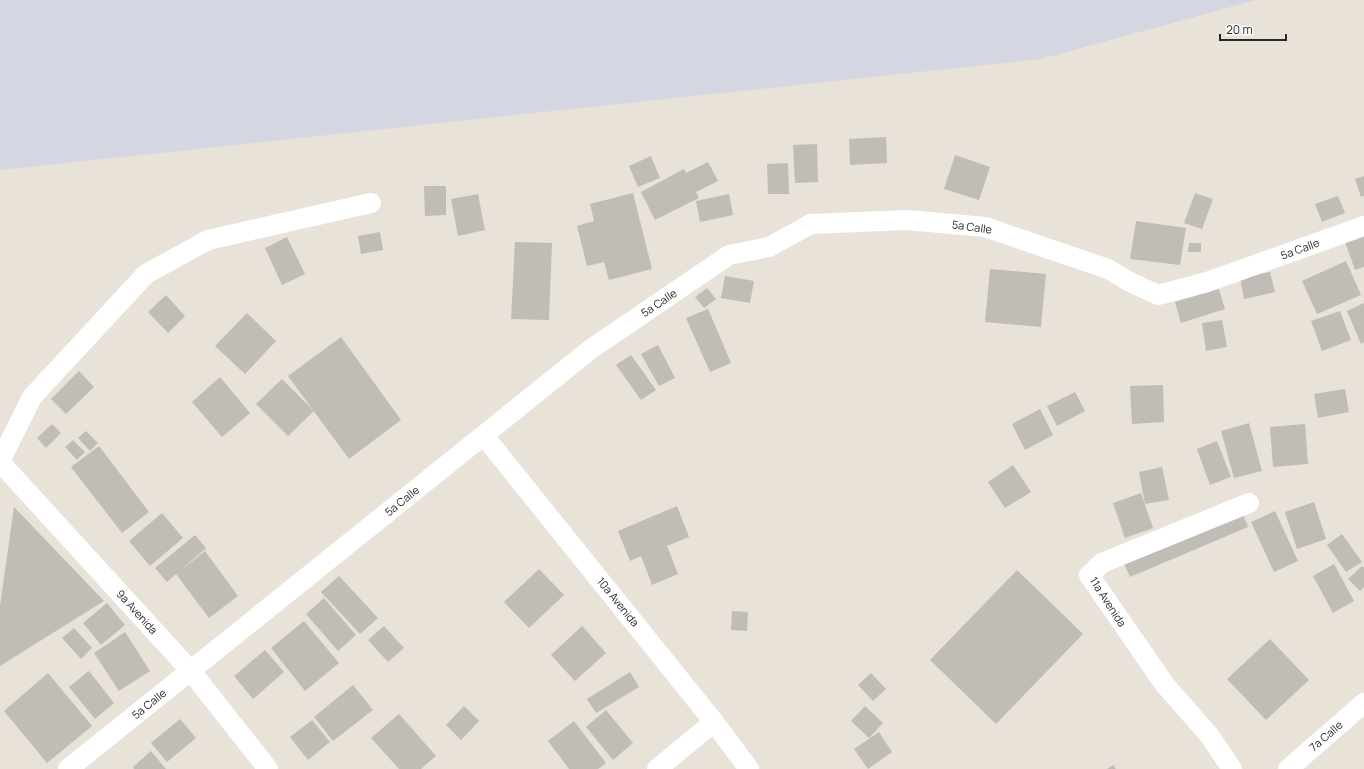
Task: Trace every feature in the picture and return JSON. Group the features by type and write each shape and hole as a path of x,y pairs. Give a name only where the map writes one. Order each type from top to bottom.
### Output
{"street":[{"path":"0,462 32,397 146,274 208,240 371,203"},
{"name":"5a Calle","path":"68,769 591,349 729,255 768,247 811,224 907,220 985,227 1108,269 1128,281 1158,295 1207,282 1364,226"},
{"name":"10a Avenida","path":"484,436 714,722 749,769"},
{"name":"9a Avenida","path":"0,462 190,670 268,769"},
{"name":"11a Avenida","path":"1232,769 1208,735 1165,686 1088,575 1102,564 1249,503"},
{"name":"7a Calle","path":"1288,769 1364,703"},
{"path":"657,769 714,722"}],"shaded area":[{"path":"0,0 1256,0 1041,59 0,170"}],"building":[{"path":"886,137 887,163 850,165 849,139"},
{"path":"817,144 818,182 795,183 793,145"},
{"path":"955,155 990,167 979,200 944,189"},
{"path":"651,156 660,178 638,187 629,166"},
{"path":"708,162 718,181 696,192 699,198 655,220 641,192 684,169 686,173"},
{"path":"788,163 789,194 768,194 767,164"},
{"path":"1364,176 1364,196 1361,197 1355,179"},
{"path":"424,186 446,186 446,215 425,216"},
{"path":"633,193 652,269 609,280 604,262 587,266 577,226 594,221 590,204"},
{"path":"1195,193 1213,199 1202,229 1184,223"},
{"path":"478,194 485,230 458,236 451,199"},
{"path":"729,194 733,215 700,222 696,201"},
{"path":"1338,196 1345,213 1322,222 1315,204"},
{"path":"1136,221 1186,228 1180,265 1130,259"},
{"path":"380,232 383,250 361,254 358,236"},
{"path":"1364,235 1364,267 1355,270 1345,242"},
{"path":"287,237 305,274 282,285 265,248"},
{"path":"515,242 552,243 549,320 511,319"},
{"path":"1189,243 1201,243 1201,252 1188,252"},
{"path":"1346,261 1361,295 1317,314 1302,281"},
{"path":"990,269 1046,274 1041,327 985,322"},
{"path":"1270,272 1275,292 1244,299 1240,278"},
{"path":"725,276 754,281 750,303 721,298"},
{"path":"707,288 716,299 704,308 695,297"},
{"path":"1219,289 1225,309 1181,323 1175,302"},
{"path":"166,295 185,316 168,333 148,312"},
{"path":"1364,303 1364,342 1361,344 1347,311"},
{"path":"708,309 731,363 710,372 686,318"},
{"path":"1340,311 1351,340 1322,351 1311,321"},
{"path":"247,313 276,341 245,374 215,346"},
{"path":"1222,320 1227,347 1206,351 1202,323"},
{"path":"341,337 401,420 349,459 288,376"},
{"path":"658,345 675,378 659,386 641,354"},
{"path":"631,355 656,390 641,400 616,365"},
{"path":"79,371 94,387 66,414 51,399"},
{"path":"220,377 250,413 222,437 192,402"},
{"path":"282,379 314,411 288,436 256,404"},
{"path":"1163,385 1164,422 1132,424 1130,386"},
{"path":"1345,389 1349,412 1318,418 1314,394"},
{"path":"1075,392 1085,411 1057,426 1047,406"},
{"path":"1040,409 1053,435 1025,450 1012,424"},
{"path":"1249,423 1262,471 1234,478 1221,431"},
{"path":"52,424 61,433 46,448 37,438"},
{"path":"1305,424 1308,464 1273,467 1270,427"},
{"path":"86,431 98,443 90,451 78,438"},
{"path":"73,440 85,452 77,460 65,447"},
{"path":"1217,441 1231,477 1210,485 1197,449"},
{"path":"99,446 149,512 122,533 71,467"},
{"path":"1013,465 1031,492 1005,508 988,482"},
{"path":"1162,467 1169,500 1145,504 1139,472"},
{"path":"1141,493 1153,528 1125,538 1113,503"},
{"path":"1314,502 1326,539 1297,549 1285,512"},
{"path":"677,506 689,537 667,546 678,574 652,585 641,556 630,561 618,531"},
{"path":"14,507 104,601 0,666 0,606"},
{"path":"1240,507 1248,527 1130,577 1121,557"},
{"path":"1275,511 1298,561 1274,572 1251,522"},
{"path":"162,513 183,538 150,566 129,541"},
{"path":"1342,534 1362,562 1346,572 1327,545"},
{"path":"195,535 206,548 180,571 205,551 238,596 209,618 176,574 167,582 155,568"},
{"path":"1334,564 1354,601 1333,613 1313,576"},
{"path":"1362,566 1364,568 1364,587 1360,591 1348,579"},
{"path":"539,569 564,595 529,628 504,602"},
{"path":"1017,570 1083,634 996,724 930,660"},
{"path":"339,576 378,618 360,634 321,592"},
{"path":"324,598 356,635 338,651 306,614"},
{"path":"107,603 125,625 101,645 83,623"},
{"path":"732,611 748,612 747,631 731,630"},
{"path":"304,621 339,663 305,691 271,648"},
{"path":"384,626 404,648 388,662 368,640"},
{"path":"582,626 606,653 575,681 551,655"},
{"path":"74,628 92,648 81,659 62,638"},
{"path":"125,632 150,671 119,691 94,653"},
{"path":"1270,639 1309,680 1266,720 1227,679"},
{"path":"265,650 284,672 253,699 234,676"},
{"path":"89,671 114,703 95,719 69,687"},
{"path":"630,672 639,687 596,713 587,699"},
{"path":"48,673 92,726 47,763 4,711"},
{"path":"871,673 886,689 873,701 858,685"},
{"path":"353,685 373,710 333,741 314,717"},
{"path":"464,706 479,721 461,740 446,725"},
{"path":"865,706 883,723 869,738 851,721"},
{"path":"606,710 633,743 613,760 586,727"},
{"path":"399,714 436,756 421,769 399,769 371,738"},
{"path":"180,719 196,738 167,762 151,743"},
{"path":"312,720 330,742 308,760 290,737"},
{"path":"574,721 606,763 598,769 569,769 548,741"},
{"path":"879,732 892,752 868,769 854,749"},
{"path":"151,751 166,769 134,769 133,767"},
{"path":"1113,765 1116,769 1107,769"}]}
